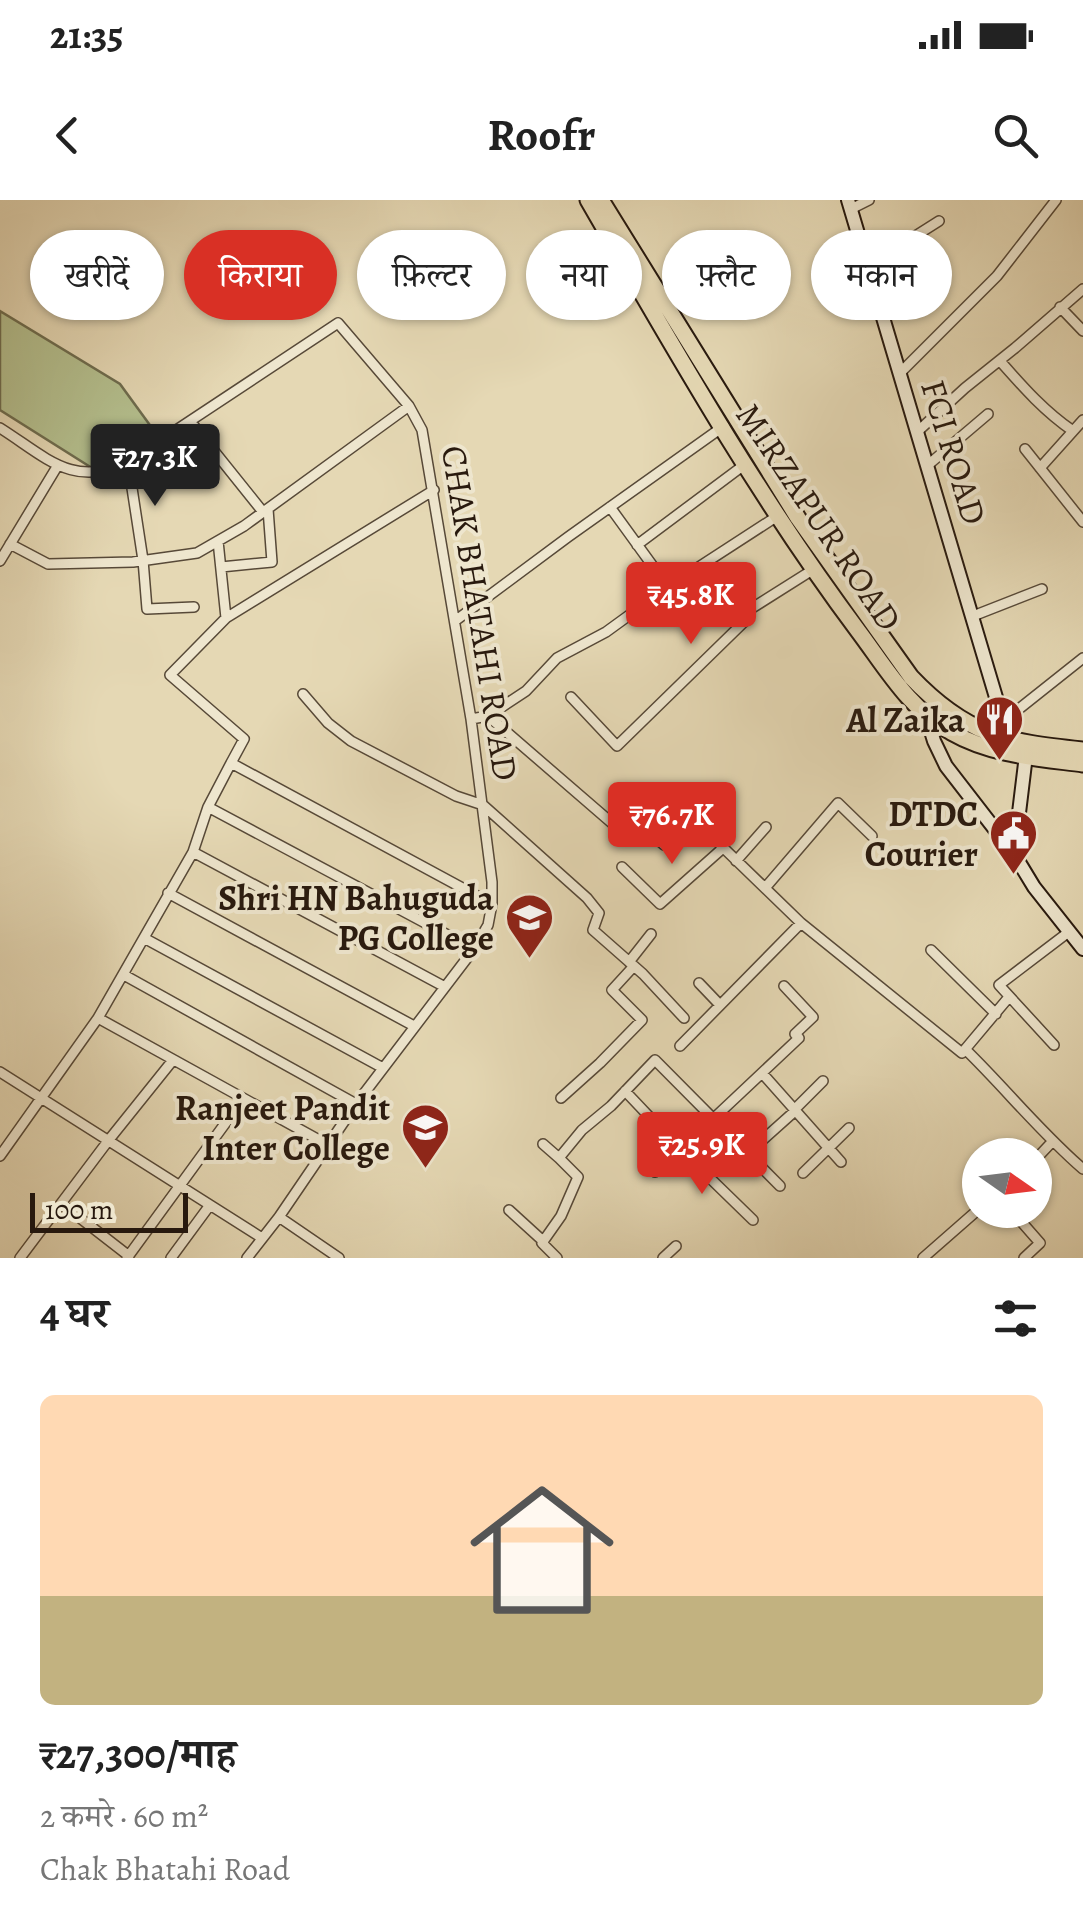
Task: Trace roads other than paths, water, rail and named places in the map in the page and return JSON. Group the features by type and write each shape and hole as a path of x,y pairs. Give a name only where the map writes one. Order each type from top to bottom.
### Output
{"highway":[{"name":"MIRZAPUR ROAD","path":"588,200 744,466 814,570 912,703 949,732 976,744 1026,750 1083,750"},
{"name":"MIRZAPUR ROAD","path":"602,200 798,518 911,677 952,714 984,732 1026,750 1083,764"}],"main road":[{"name":"FCI ROAD","path":"850,204 858,230"},
{"name":"FCI ROAD","path":"884,320 1009,741"},
{"path":"926,715 946,766 1083,948"},
{"path":"1014,854 1026,750"}],"street":[{"path":"850,204 869,200"},
{"path":"899,374 998,276 1056,200"},
{"path":"926,230 939,222"},
{"path":"917,432 1083,289"},
{"path":"1060,307 1083,331"},
{"name":"CHAK BHATAHI ROAD","path":"0,428 73,471 93,474 111,470 338,323 409,406 422,430 483,804 492,882 488,926 247,1258"},
{"path":"1000,360 1048,414 1073,432"},
{"path":"10,544 48,564 198,553 265,510 409,406"},
{"path":"928,464 988,414"},
{"path":"455,620 736,419"},
{"path":"190,420 265,510 272,562 221,567"},
{"path":"1040,468 1083,420"},
{"path":"1025,449 1083,522"},
{"path":"128,462 143,560 146,610 194,607"},
{"path":"0,561 58,465"},
{"path":"637,545 744,466"},
{"path":"0,1156 124,975 193,852 208,807 244,738 170,675 226,618 434,490"},
{"path":"610,506 668,587"},
{"path":"471,719 488,716 526,690 557,658 606,632 779,515"},
{"path":"218,541 226,618"},
{"path":"571,697 617,746 747,619 749,610 814,570"},
{"path":"972,616 1042,589"},
{"path":"1004,720 1083,658"},
{"path":"303,694 328,723 351,740 456,796 483,804 588,898 599,913 592,930 684,1018"},
{"path":"488,716 609,822 616,824 629,814 668,846 685,830 704,830 801,922 962,1054 1010,997"},
{"path":"232,763 492,904"},
{"path":"765,888 838,802 872,836"},
{"path":"208,807 474,950"},
{"path":"736,861 766,827"},
{"path":"622,867 660,904 723,848"},
{"path":"193,852 445,987"},
{"path":"168,893 414,1026"},
{"path":"680,1046 801,922"},
{"path":"1054,1044 999,985 1070,932"},
{"path":"561,1098 642,1020 612,990 651,934"},
{"path":"144,938 383,1068"},
{"path":"931,950 996,1014"},
{"path":"124,975 356,1104"},
{"path":"698,983 720,1005"},
{"path":"713,1119 798,1038 795,1034 813,1017 784,986"},
{"path":"98,1018 328,1145"},
{"path":"966,1050 1048,1138"},
{"path":"20,1258 173,1060"},
{"path":"559,1158 582,1130 655,1060 780,1186"},
{"path":"0,1072 262,1238"},
{"path":"762,1073 841,1162"},
{"path":"748,1154 823,1081"},
{"path":"625,1091 752,1220"},
{"path":"62,1204 128,1257 244,1099"},
{"path":"803,1173 849,1128"},
{"path":"1052,1142 1083,1168"},
{"path":"543,1144 578,1176 561,1216 542,1243 557,1258"},
{"path":"655,1172 678,1147"},
{"path":"171,1258 210,1205"},
{"path":"509,1210 544,1241"},
{"path":"279,1217 340,1258"},
{"path":"923,1258 962,1224"},
{"path":"1024,1258 1040,1243 1027,1228"},
{"path":"662,1258 676,1246"}],"place":[{"name":"Al Zaika","path":"1000,762"},
{"name":"DTDC Courier","path":"1013,876"},
{"name":"Shri HN Bahuguda PG College","path":"529,960"},
{"name":"Ranjeet Pandit Inter College","path":"425,1170"}]}
